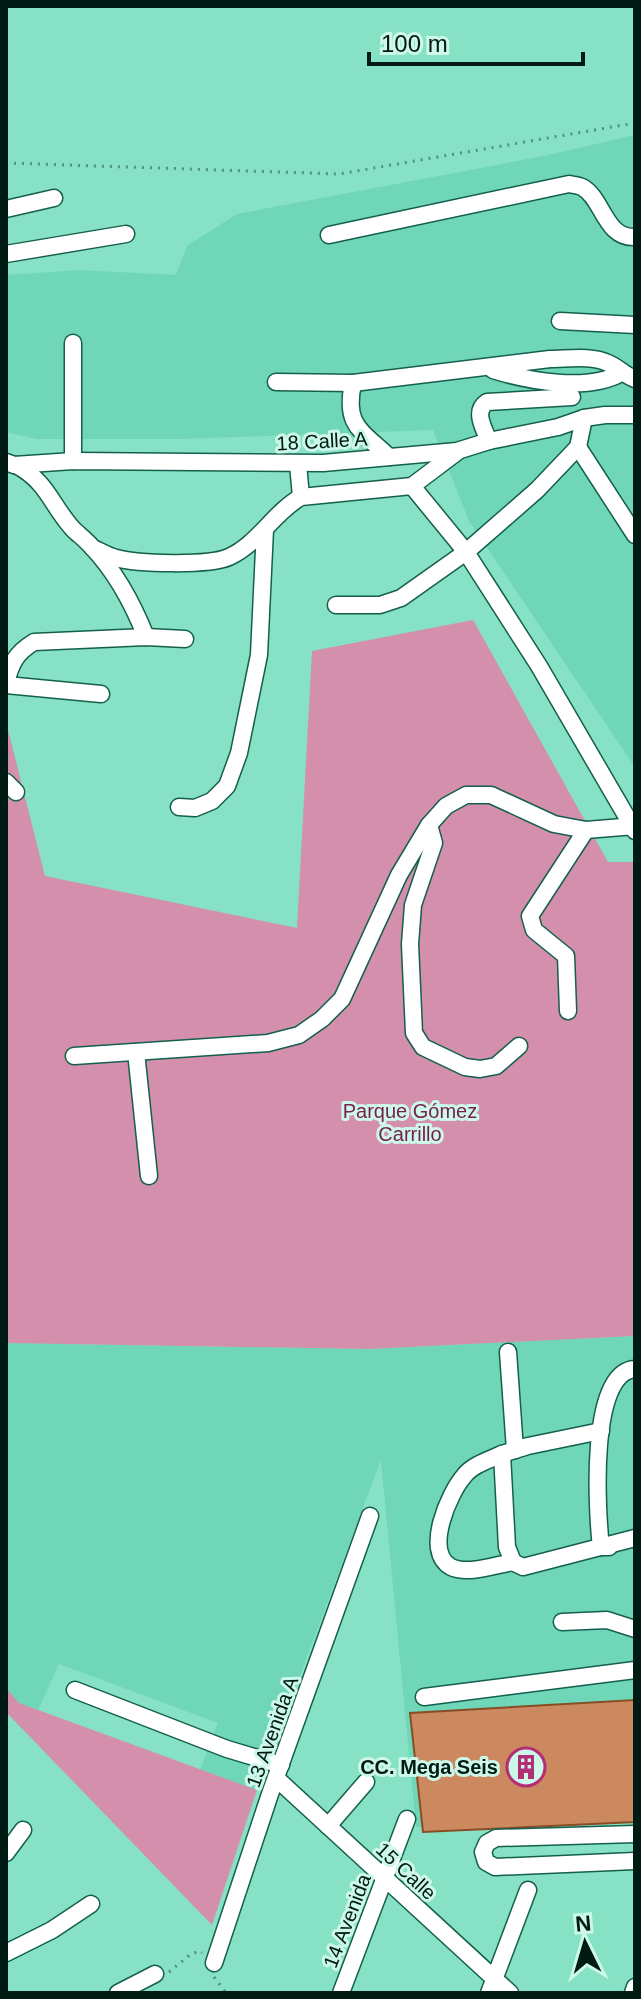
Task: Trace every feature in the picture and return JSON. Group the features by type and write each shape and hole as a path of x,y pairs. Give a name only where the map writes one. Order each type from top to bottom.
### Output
{"street":[{"path":"329,235 569,184 583,187 611,227 629,238 635,237"},
{"path":"6,209 54,198"},
{"path":"6,254 126,234"},
{"path":"560,321 635,325"},
{"path":"73,343 73,461"},
{"path":"276,382 353,383 580,358 601,360 628,376"},
{"path":"488,368 528,379 582,383 628,376"},
{"path":"353,383 349,409 354,423 389,457"},
{"path":"489,441 480,412 487,402 572,397"},
{"name":"18 Calle A","path":"10,463 298,464 457,451 584,418 635,415"},
{"path":"336,605 380,605 401,598 466,552 537,490 578,447 584,418"},
{"path":"578,447 635,535"},
{"path":"93,548 118,559 195,564 229,557 265,529 286,505 301,497 412,486 457,451"},
{"path":"10,463 30,472 47,489 71,527 93,548 135,609 146,637"},
{"path":"298,464 301,497"},
{"path":"74,1056 268,1043 299,1035 322,1019 342,999 399,875 429,825 446,806 466,795 491,795 554,824 586,830 634,828 539,666 466,552 412,486"},
{"path":"179,807 195,808 212,801 227,786 239,753 259,655 265,529"},
{"path":"101,694 6,684 12,662 21,650 34,642 146,637 185,639"},
{"path":"429,825 434,843 413,905 411,931 414,1033 423,1047 465,1067 480,1069 496,1066 519,1046"},
{"path":"568,1011 566,956 534,930 530,916 586,830"},
{"path":"136,1052 149,1176"},
{"path":"508,1352 507,1547 513,1562"},
{"path":"601,1547 596,1474 601,1431 615,1378 627,1369 635,1369"},
{"path":"601,1431 508,1452 464,1475 453,1493 437,1536 444,1561 453,1568 468,1570 513,1562 523,1567 635,1538"},
{"name":"13 Avenida A","path":"214,1963 370,1516"},
{"path":"601,1547 635,1547"},
{"path":"562,1622 607,1620 635,1629"},
{"path":"424,1697 635,1670"},
{"name":"15 Calle","path":"75,1690 279,1771 328,1826 492,1986 510,1993"},
{"path":"328,1826 366,1782"},
{"name":"14 Avenida","path":"341,1993 407,1819"},
{"path":"6,1853 23,1830"},
{"path":"635,1834 496,1838 487,1843 483,1852 486,1862 495,1867 635,1861"},
{"path":"584,1863 581,1849 587,1835"},
{"path":"492,1986 528,1890"},
{"path":"6,1953 52,1930 91,1904"},
{"path":"118,1993 155,1974"},
{"path":"633,1993 635,1987"}],"path":[{"path":"6,163 339,174 635,123"},
{"path":"155,1974 164,1975 191,1954 200,1951 214,1963"}],"shaded area":[{"path":"635,135 635,767 469,521 433,430 183,439 37,439 6,432 6,275 79,270 176,275 187,246 237,214 544,156"},
{"path":"635,1336 635,1817 416,1827 381,1460 257,1790 200,1770 218,1723 59,1664 38,1710 19,1703 6,1688 6,1343 369,1349"}],"green space":[{"name":"Parque Gómez Carrillo","path":"473,620 608,862 635,862 635,1336 369,1349 6,1343 6,722 45,876 297,928 312,651"},
{"path":"6,1688 19,1703 257,1790 212,1925 6,1712"}],"building":[{"name":"CC. Mega Seis","path":"635,1700 635,1822 423,1832 410,1713"}],"place":[{"name":"CC. Mega Seis","path":"526,1767"}]}
